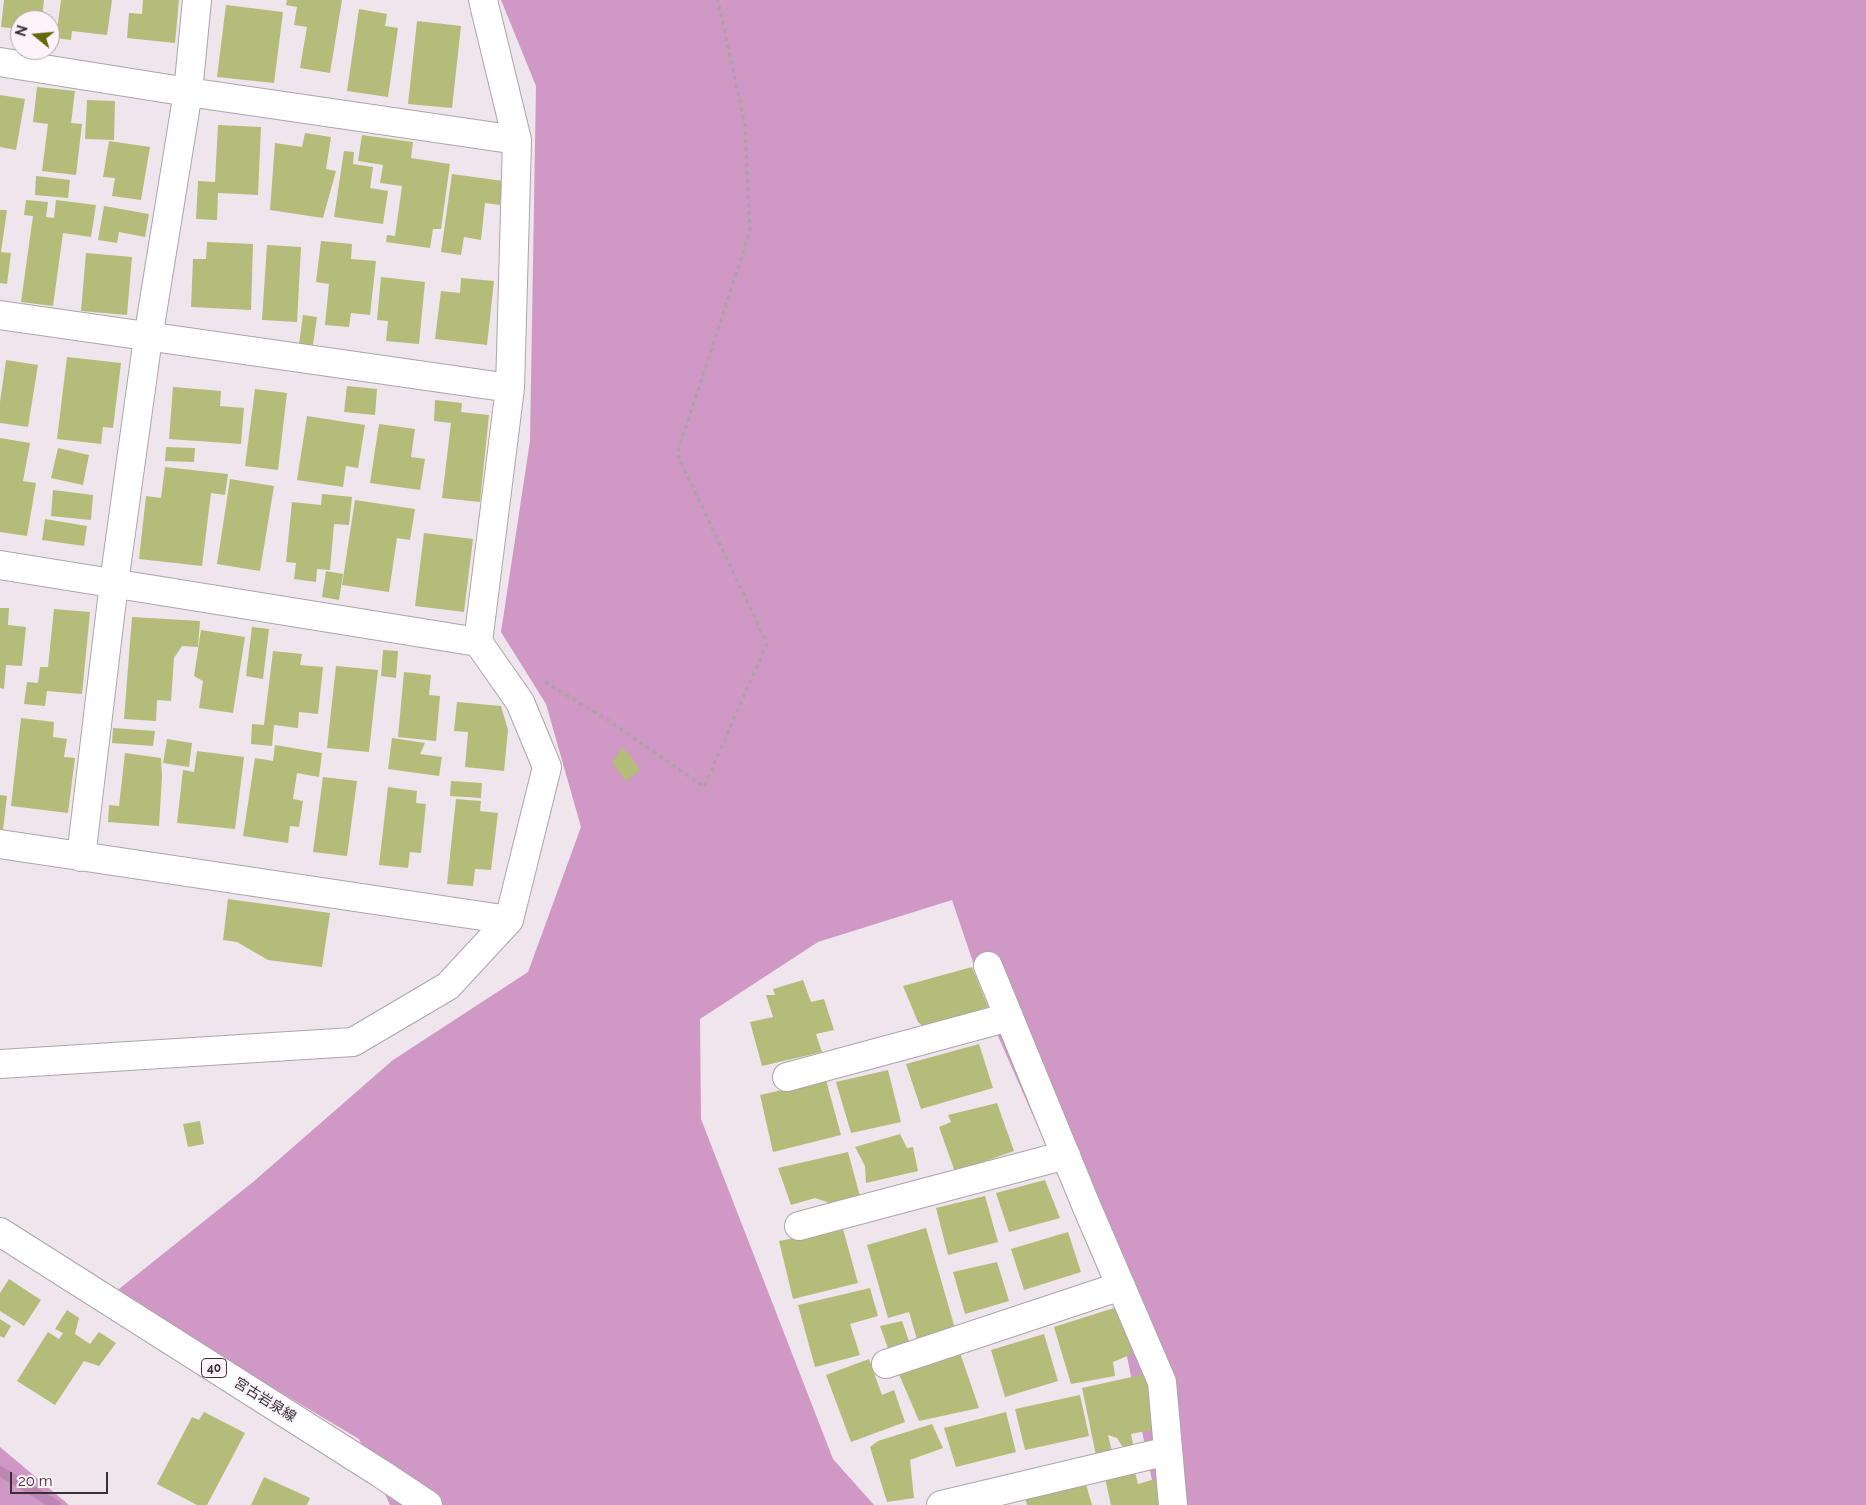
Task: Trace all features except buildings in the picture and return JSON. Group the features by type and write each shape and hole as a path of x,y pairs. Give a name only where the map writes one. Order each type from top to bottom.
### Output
{"street":[{"path":"81,857 114,583 148,338 188,92 197,0"},
{"path":"0,1064 353,1042 448,986 509,920 547,767 520,702 478,642 510,388 517,140 483,0"},
{"path":"0,62 188,92 517,140"},
{"path":"0,315 148,338 510,388"},
{"path":"0,565 478,642"},
{"path":"0,844 509,920"},
{"path":"988,966 1162,1382 1173,1505"},
{"path":"787,1077 1008,1017"},
{"path":"799,1226 1066,1155"},
{"name":"宮古岩泉線","path":"0,1232 428,1505"},
{"path":"886,1364 1121,1286"},
{"path":"941,1505 1168,1451"}],"path":[{"path":"543,681 608,720 704,787 767,644 677,454 750,231 745,126 718,0"}],"shaded area":[{"path":"501,0 1866,0 1866,1505 1157,1505 1117,1307 998,1036 952,900 818,942 700,1019 701,1119 833,1459 874,1505 390,1505 359,1439 114,1293 253,1182 393,1060 528,972 581,827 546,704 501,632 530,441 536,86"},
{"path":"0,1447 69,1505 0,1505"}],"waterway":[{"path":"0,1471 56,1505"}]}
